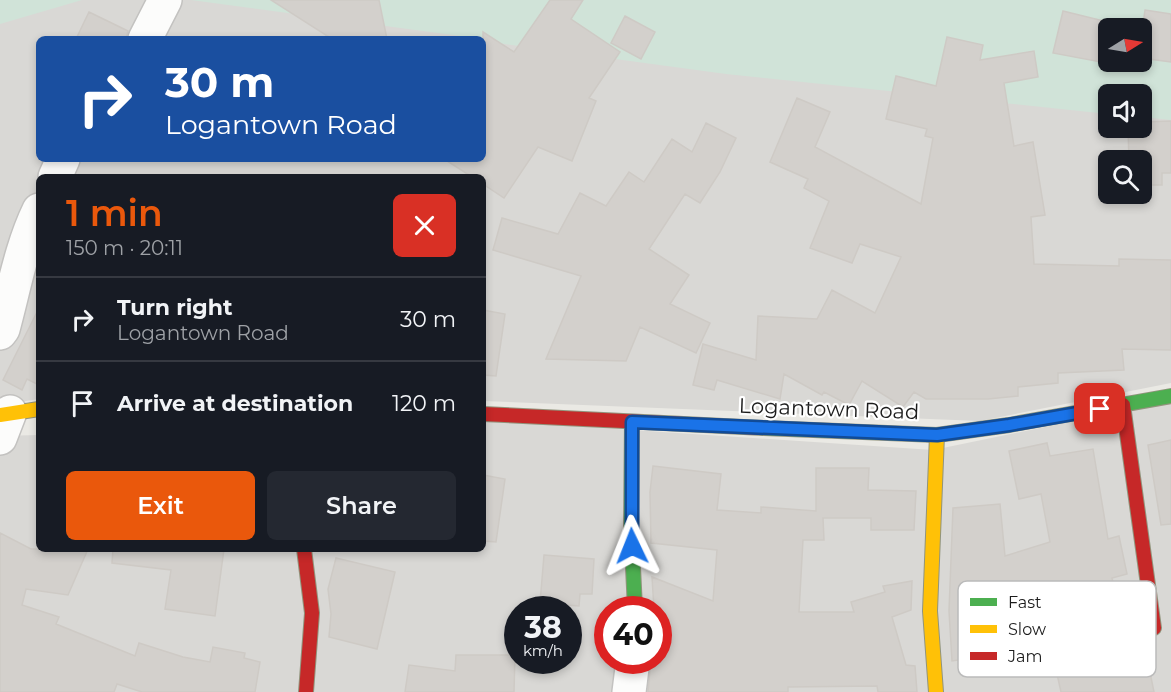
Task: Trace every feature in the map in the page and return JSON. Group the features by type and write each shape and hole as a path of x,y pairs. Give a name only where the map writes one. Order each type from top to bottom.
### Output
{"street":[{"path":"0,333 11,300 27,234 36,216"},
{"name":"Logantown Road","path":"486,414 937,435 1009,425 1171,396"},
{"path":"1123,405 1147,581"},
{"path":"632,422 631,525 634,596"},
{"path":"936,692 930,611 937,435"},
{"path":"304,552 312,613 306,692"},
{"path":"629,692 631,674"}],"shaded area":[{"path":"0,0 1171,0 1171,383 980,421 486,401 486,174 36,174 36,399 0,405"},
{"path":"1171,401 1171,692 0,692 0,436 36,435 36,552 486,552 486,420 933,450"}],"green space":[{"path":"0,0 82,0 0,24"},
{"path":"191,0 1171,0 1171,120 1152,118 1152,84 1098,84 1098,113 726,74 486,41 486,36 461,36"}],"building":[{"path":"271,0 379,0 386,36 327,36"},
{"path":"550,0 583,0 571,19 620,52 589,98 596,101 572,161 538,147 504,198 486,186 486,174 467,174 449,162 486,162 486,36 483,36 483,32 514,52"},
{"path":"1145,10 1171,14 1171,62 1152,59 1152,18 1144,18"},
{"path":"1063,11 1098,20 1098,61 1053,53"},
{"path":"89,12 128,31 127,36 77,36"},
{"path":"625,16 655,32 641,59 611,43"},
{"path":"947,37 983,45 980,60 1034,51 1038,77 1004,83 1014,146 1033,142 1045,215 1031,217 1034,264 1119,266 1119,259 1171,260 1171,350 1122,349 1124,370 1058,373 1058,383 1018,387 1018,396 988,399 926,399 914,392 903,407 862,381 849,405 824,392 822,395 784,374 780,399 717,380 714,390 693,385 703,344 756,360 758,316 817,319 832,290 875,313 901,257 860,244 852,263 810,248 829,201 804,188 808,179 770,162 797,98 830,112 815,147 921,204 933,138 925,136 927,129 886,119 896,76 936,86"},
{"path":"1171,121 1171,173 1162,173 1162,185 1152,185 1152,150 1129,150 1128,138 1152,138 1152,122"},
{"path":"706,123 736,138 720,172 700,203 685,194 649,249 689,275 670,304 710,323 696,353 640,327 626,361 546,359 581,276 493,250 502,218 558,234 580,193 606,206 629,172 644,182 672,139 692,152"},
{"path":"486,311 505,314 496,376 486,375"},
{"path":"36,314 36,384 27,379 22,390 3,380"},
{"path":"1171,440 1171,524 1161,525 1148,445"},
{"path":"1047,443 1050,456 1093,449 1108,539 1119,536 1127,574 1112,578 1113,581 958,581 958,660 952,661 949,611 953,508 1000,504 1005,556 1050,542 1041,494 1019,499 1009,451"},
{"path":"653,466 721,474 717,510 761,513 761,507 816,511 816,468 869,468 868,490 916,491 914,530 871,530 871,518 823,518 824,540 803,540 799,612 854,612 851,602 885,592 883,586 912,581 911,610 892,617 906,665 915,666 917,692 878,692 877,686 788,687 788,692 648,692 650,674 672,674 672,596 653,596 652,577 713,601 717,550 651,543 650,492"},
{"path":"486,476 505,479 496,542 486,541"},
{"path":"0,533 31,549 36,549 36,552 87,552 68,595 26,589 22,605 59,617 56,624 135,656 139,643 183,657 210,662 213,647 245,653 244,658 260,662 255,692 142,692 117,684 114,692 0,692"},
{"path":"113,552 224,552 215,616 165,609 171,570 112,563"},
{"path":"544,555 594,559 592,594 541,596"},
{"path":"336,558 395,572 377,649 329,637 331,614 328,589"},
{"path":"456,655 504,655 504,674 514,674 514,692 405,692 409,665 455,671"},
{"path":"1058,677 1151,677 1154,692 1061,692"}],"traffic: fast":[{"path":"764,428 937,435 1009,425 1171,396"},
{"path":"632,422 631,525 634,596"}],"traffic: slow":[{"path":"0,415 36,409"},
{"path":"936,692 930,611 937,435"}],"traffic: jam":[{"path":"1123,405 1147,581"},
{"path":"486,414 764,428"},
{"path":"304,552 312,613 306,692"}],"route":[{"path":"632,546 632,422 937,435 1100,409"}]}
